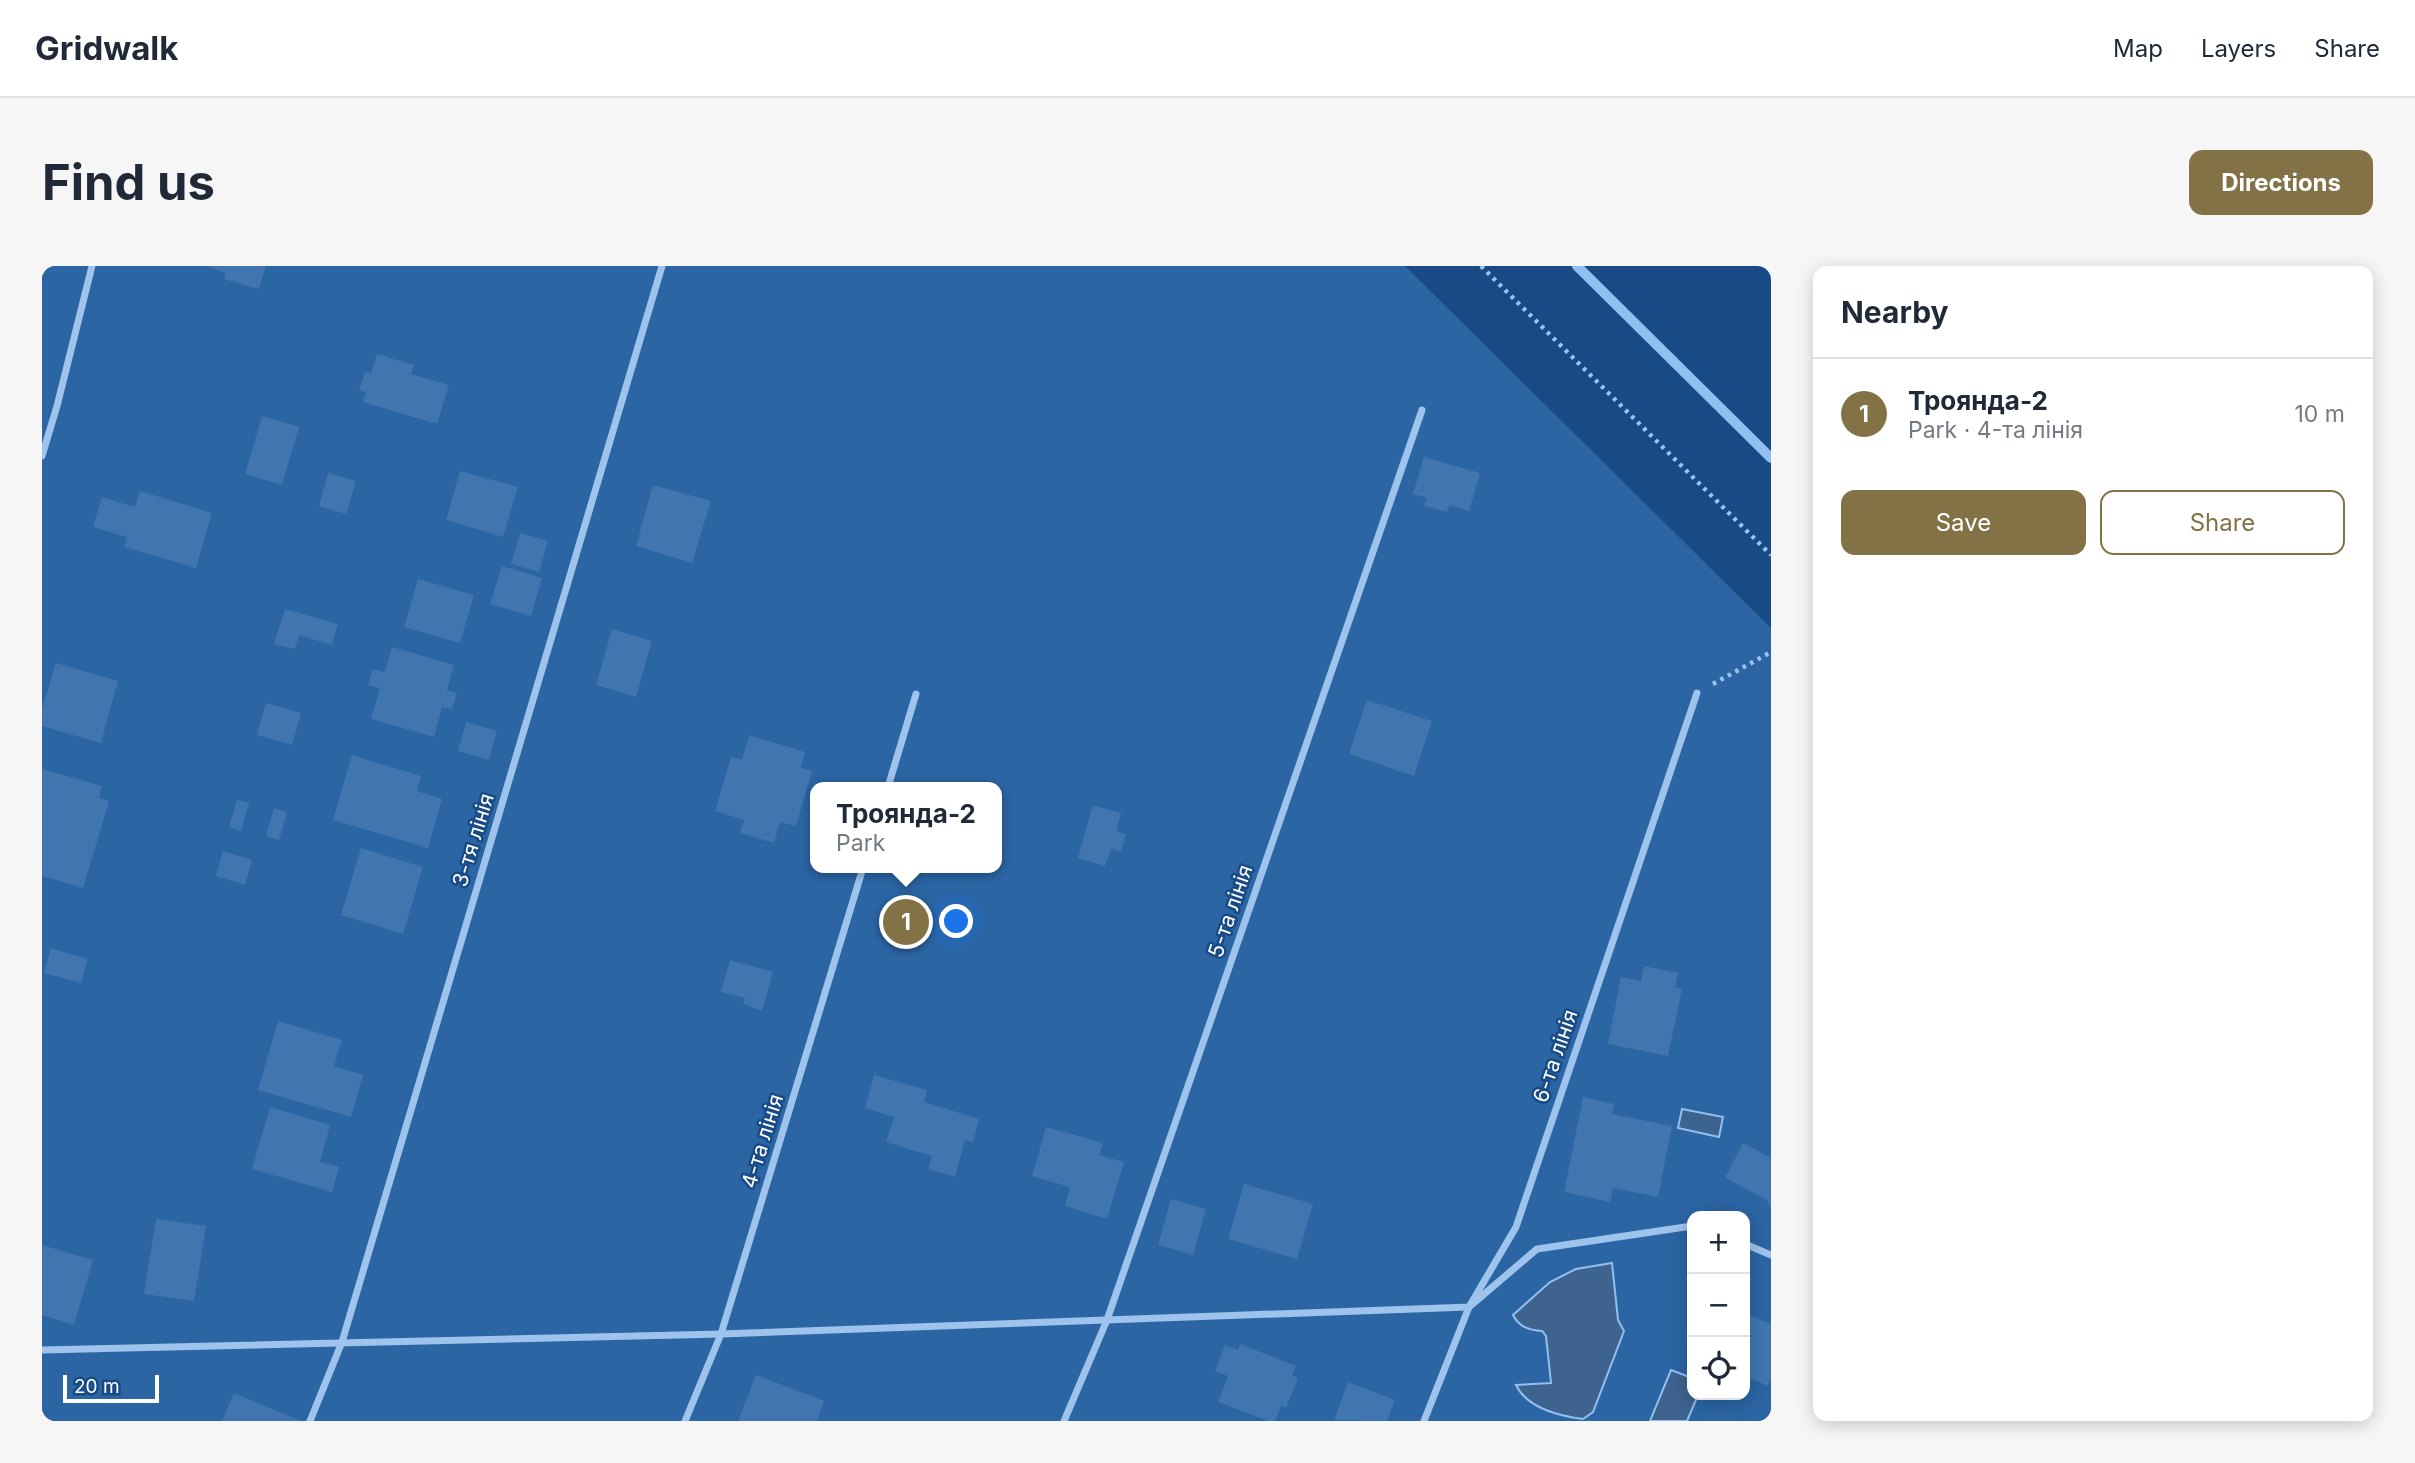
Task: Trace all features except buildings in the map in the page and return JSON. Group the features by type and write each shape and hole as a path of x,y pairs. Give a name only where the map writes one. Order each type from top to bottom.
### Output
{"street":[{"path":"42,456 92,266"},
{"name":"3-тя лінія","path":"310,1421 342,1342 662,266"},
{"name":"5-та лінія","path":"1063,1421 1107,1320 1422,410"},
{"name":"6-та лінія","path":"1424,1421 1469,1307 1516,1227 1698,693"},
{"path":"890,782 916,694"},
{"name":"4-та лінія","path":"685,1421 721,1334 861,873"},
{"path":"42,1350 721,1334 1469,1307 1537,1249 1687,1227"},
{"path":"1750,1246 1771,1255"}],"path":[{"path":"1481,266 1771,555"},
{"path":"1698,693 1771,652"}],"shaded area":[{"path":"42,266 1405,266 1771,628 1771,1421 42,1421"},
{"path":"1682,1109 1723,1117 1719,1137 1678,1128"},
{"path":"1612,1263 1618,1320 1624,1331 1593,1412 1583,1419 1545,1410 1528,1400 1516,1385 1551,1383 1546,1336 1542,1331 1521,1325 1513,1315 1550,1282 1576,1269"},
{"path":"1671,1370 1687,1376 1687,1400 1696,1400 1687,1421 1650,1421"}],"waterway":[{"path":"1577,266 1771,458"}],"place":[{"name":"Троянда-2","path":"906,922"}]}
